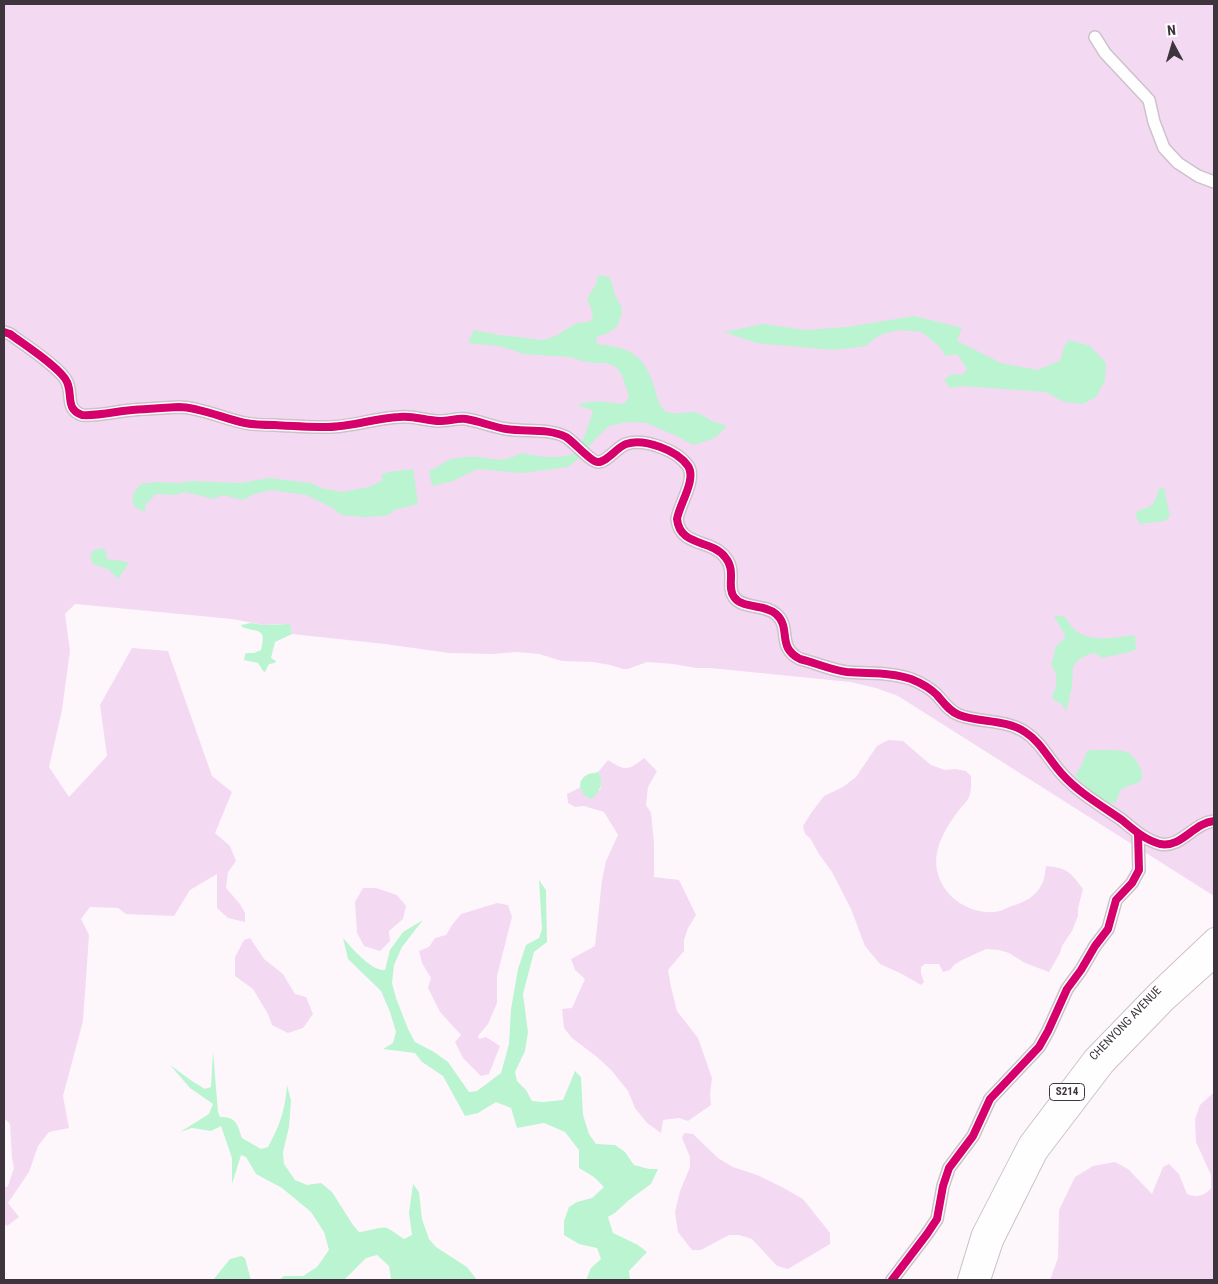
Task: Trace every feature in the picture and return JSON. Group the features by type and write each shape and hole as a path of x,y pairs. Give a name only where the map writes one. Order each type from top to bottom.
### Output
{"highway":[{"name":"CHENYONG AVENUE","path":"967,1280 981,1234 1028,1143 1093,1057 1156,992 1214,937"},
{"name":"CHENYONG AVENUE","path":"981,1280 994,1241 1038,1153 1105,1065 1167,1001 1214,959"}],"street":[{"path":"1095,37 1105,52 1149,100 1154,122 1164,148 1178,163 1198,176 1214,182"},
{"path":"4,332 10,334 63,375 68,382 72,409 82,415 180,407 194,409 247,424 330,427 399,416 439,421 466,419 509,430 530,430 566,437 592,460 598,462 605,460 626,444 637,442 667,450 683,460 690,471 689,482 677,519 677,525 680,530 688,538 717,549 726,558 732,572 732,595 735,599 740,603 767,609 780,617 785,630 789,652 800,659 837,670 892,675 910,679 929,688 948,708 959,715 1018,728 1034,738 1069,781 1138,834 1151,841 1161,844 1175,843 1204,823 1214,821"},
{"path":"892,1280 937,1219 943,1186 949,1168 973,1136 990,1099 1039,1047 1067,989 1108,929 1116,900 1132,883 1138,870 1138,834"}],"shaded area":[{"path":"4,4 1214,4 1214,896 898,696 876,688 850,682 696,668 673,664 647,662 623,669 593,662 562,661 539,654 517,652 493,654 449,653 292,634 290,625 264,625 232,619 75,604 65,614 70,651 62,710 49,767 69,797 107,756 100,705 132,648 168,651 212,776 232,792 215,833 230,846 236,861 228,872 226,888 240,904 245,913 245,922 228,918 217,908 217,874 190,890 174,916 126,914 118,908 90,907 81,919 89,935 83,1021 63,1096 69,1128 49,1132 38,1146 29,1172 8,1203 19,1217 7,1226 4,1224 4,1188 8,1186 14,1168 10,1124 4,1118"},
{"path":"598,275 610,277 622,313 616,328 596,337 597,344 627,350 640,359 650,375 659,403 665,411 672,413 698,413 712,421 727,426 715,438 693,445 646,423 627,422 609,426 596,438 582,456 568,467 522,473 477,469 453,481 432,486 429,471 454,459 474,457 507,459 521,453 548,457 574,454 583,440 593,412 590,409 578,406 587,402 624,404 629,397 622,375 616,367 606,363 582,361 570,357 523,354 498,346 468,343 474,330 543,340 556,336 578,323 589,322 593,317 587,299 596,284"},
{"path":"914,316 962,328 957,341 1001,363 1037,370 1060,361 1064,347 1069,340 1090,346 1106,363 1105,381 1096,397 1083,404 1064,402 1046,392 963,386 950,388 944,380 952,374 963,375 967,369 957,354 945,356 940,347 922,332 897,330 880,335 865,346 834,350 756,343 724,332 763,324 805,330 847,327"},
{"path":"413,469 418,504 394,510 384,516 341,515 333,508 306,495 272,490 254,494 243,500 222,495 214,499 185,492 175,495 156,494 145,505 145,512 136,508 132,502 134,492 141,484 156,482 241,483 269,478 311,483 321,488 342,492 369,487 383,480 381,475 388,472"},
{"path":"1159,488 1164,488 1170,516 1165,521 1141,524 1135,515 1153,503"},
{"path":"103,548 107,559 129,563 118,579 108,569 93,564 90,556 94,550"},
{"path":"1054,616 1064,616 1076,631 1090,637 1105,638 1135,635 1136,649 1130,652 1102,658 1095,653 1078,660 1073,667 1072,687 1066,712 1062,704 1052,699 1057,678 1051,666 1055,647 1064,639 1065,635"},
{"path":"251,623 264,625 290,624 292,634 275,642 271,658 276,661 269,664 265,672 258,663 244,660 245,654 261,650 263,643 260,632 242,627 241,625"},
{"path":"888,740 903,741 931,765 945,770 966,771 971,776 969,796 945,831 939,846 936,862 944,888 958,902 984,912 994,912 1021,903 1033,896 1039,889 1044,880 1046,866 1068,872 1083,889 1078,916 1072,931 1049,972 1025,963 1009,953 986,949 960,961 950,970 943,972 939,964 925,964 921,967 924,982 921,985 880,964 865,946 851,909 832,872 810,838 805,834 803,826 824,796 843,787 856,777 877,746"},
{"path":"1087,751 1127,752 1140,766 1142,775 1140,782 1125,787 1120,791 1116,802 1109,804 1103,802 1076,777"},
{"path":"644,758 657,771 648,787 646,805 651,813 654,843 654,877 679,880 696,915 688,928 684,940 684,951 668,970 671,987 677,1011 698,1038 712,1078 711,1105 688,1121 679,1118 663,1120 661,1133 647,1123 635,1108 628,1091 612,1071 572,1038 564,1028 562,1009 572,1008 585,979 575,970 571,959 595,946 602,880 606,861 618,835 604,812 584,806 575,807 568,803 567,794 581,787 581,791 600,790 601,781 598,772 608,760 626,768"},
{"path":"598,772 601,779 600,787 591,799 583,793 580,783 587,775"},
{"path":"539,880 546,890 547,942 534,952 523,994 528,1032 525,1051 515,1072 517,1081 526,1090 532,1101 563,1100 575,1071 581,1077 583,1115 589,1134 596,1144 615,1145 625,1152 634,1165 658,1169 651,1184 608,1217 613,1233 638,1245 647,1252 629,1271 630,1280 586,1280 591,1268 601,1259 597,1248 579,1244 564,1235 564,1221 569,1207 577,1202 592,1198 604,1187 594,1177 579,1168 579,1150 565,1132 544,1123 517,1128 511,1108 496,1102 478,1113 465,1116 443,1076 422,1062 415,1053 383,1049 393,1043 396,1032 390,1012 381,991 348,959 343,938 368,963 385,970 390,950 403,932 423,920 402,947 394,965 392,983 396,998 415,1042 448,1062 469,1092 477,1091 501,1073 509,1044 511,1009 518,969 526,945 539,938 542,929"},
{"path":"363,888 376,888 397,895 406,906 403,919 389,931 390,941 380,951 364,946 357,933 355,902"},
{"path":"497,903 508,905 512,917 497,976 497,1003 488,1024 478,1036 479,1039 486,1037 500,1046 489,1074 481,1076 463,1058 455,1042 461,1035 440,1012 428,988 431,978 422,963 419,951 429,947 435,938 446,935 461,914"},
{"path":"250,938 264,959 283,974 295,994 306,997 313,1014 303,1028 288,1033 272,1025 268,1014 253,989 235,976 235,957 244,940"},
{"path":"213,1051 218,1112 220,1117 230,1118 235,1122 242,1138 261,1149 268,1147 281,1118 287,1085 291,1101 289,1127 283,1152 284,1164 295,1180 307,1185 321,1183 332,1192 359,1232 387,1228 404,1239 412,1235 409,1213 413,1184 419,1192 422,1219 429,1239 436,1247 467,1267 477,1280 390,1280 389,1266 377,1255 366,1258 344,1280 279,1280 284,1276 303,1276 317,1267 329,1250 324,1232 311,1212 282,1188 256,1174 246,1157 241,1155 232,1184 232,1158 221,1126 211,1131 192,1128 180,1132 209,1114 213,1104 190,1088 170,1065 205,1089 211,1087"},
{"path":"1214,1092 1214,1280 1050,1280 1058,1258 1059,1210 1075,1177 1093,1166 1115,1162 1128,1169 1152,1194 1163,1167 1169,1164 1179,1174 1187,1194 1200,1195 1206,1193 1211,1188 1211,1175 1196,1142 1195,1119 1200,1105"},
{"path":"685,1133 693,1134 718,1158 733,1167 757,1175 803,1199 830,1233 830,1244 788,1269 777,1266 752,1239 739,1235 729,1235 701,1250 692,1250 678,1232 675,1212 680,1191 690,1167 690,1157 682,1138"},
{"path":"241,1256 245,1258 251,1280 213,1280 230,1259"}],"cycle path":[{"path":"4,332 10,334 41,356 63,376 69,387 71,405 73,409 82,415 179,407 195,409 249,424 321,427 345,426 404,417 440,421 466,419 506,429 544,431 559,434 566,437 591,459 598,462 605,460 626,444 651,444 668,450 683,460 690,471 689,485 678,513 679,528 690,539 712,547 725,557 729,562 731,588 734,597 742,603 766,609 776,614 781,619 788,649 800,659 841,671 888,674 911,679 931,690 949,709 959,715 1009,725 1025,732 1036,741 1062,774 1076,787 1149,840 1160,844 1175,842 1200,826 1214,821"},
{"path":"892,1280 937,1219 943,1186 949,1168 973,1136 990,1099 1039,1047 1067,989 1108,929 1116,900 1132,883 1139,870 1138,834"}]}
